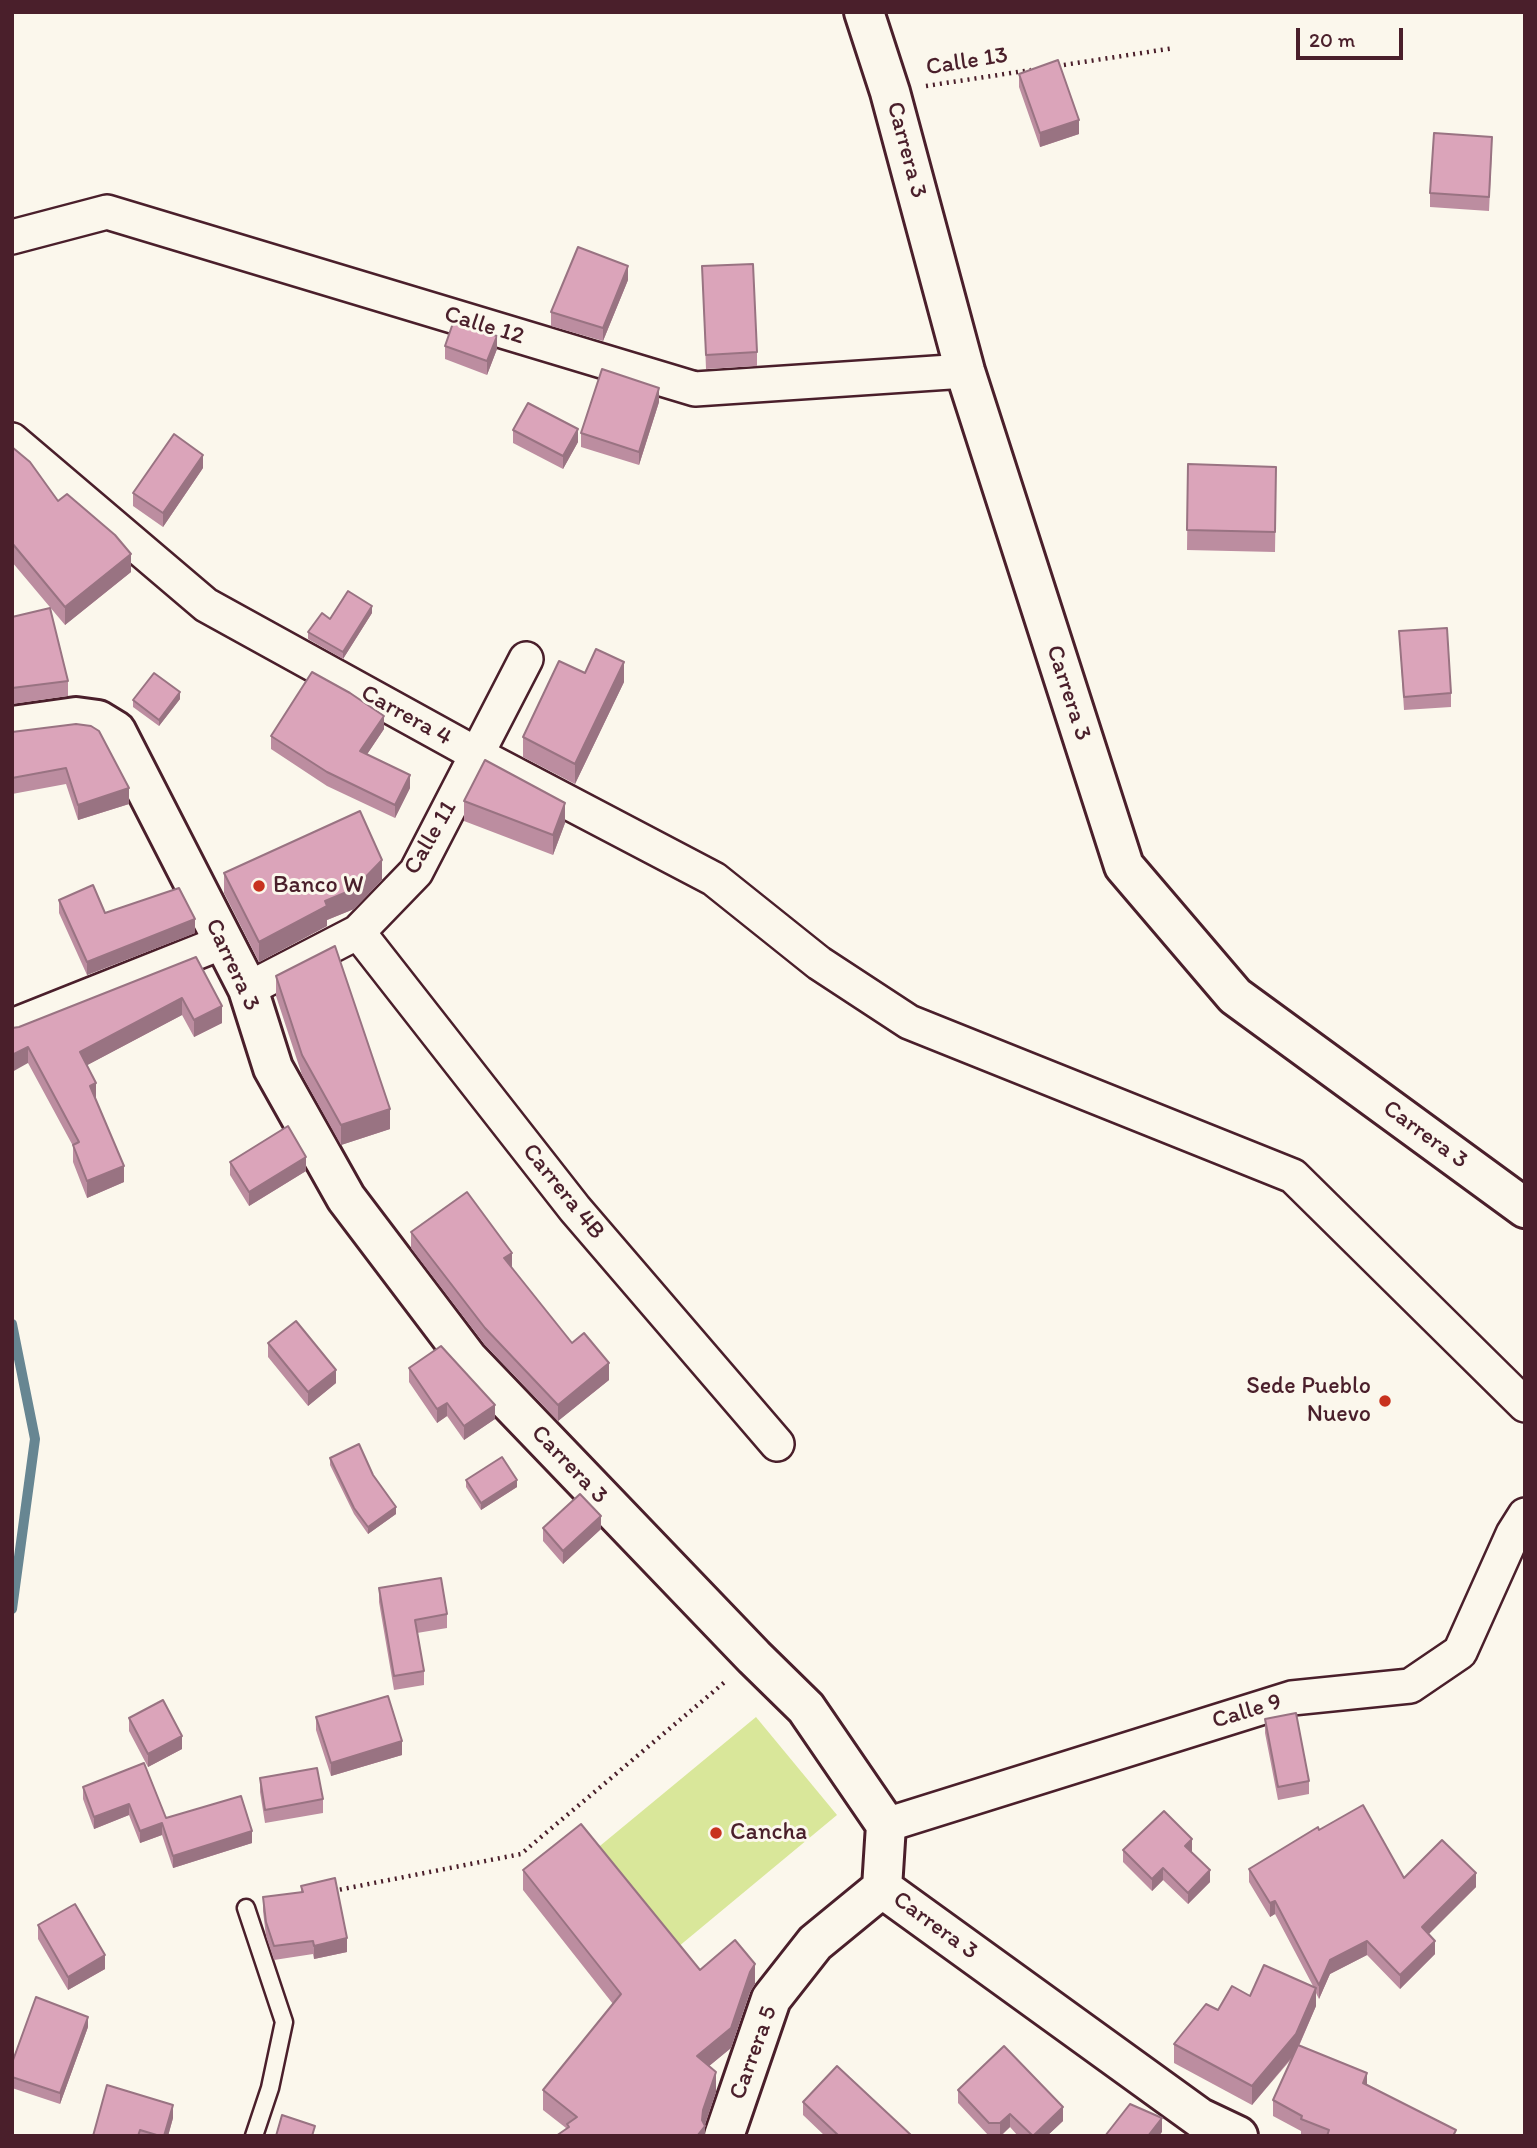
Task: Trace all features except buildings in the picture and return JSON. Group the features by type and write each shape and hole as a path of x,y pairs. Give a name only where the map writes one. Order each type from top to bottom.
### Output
{"street":[{"name":"Carrera 3","path":"863,12 890,92 965,371 1124,866 1235,996 1525,1208"},
{"name":"Calle 12","path":"12,237 107,212 695,389 965,371"},
{"name":"Carrera 4","path":"12,440 206,606 476,754 714,879 819,963 909,1023 1293,1176 1525,1405"},
{"name":"Calle 11","path":"248,989 358,932 416,872 526,659"},
{"name":"Carrera 3","path":"12,726 76,717 98,720 116,731 248,989 272,1068 346,1198 468,1359 806,1708 886,1825 882,1888 1200,2118 1238,2136"},
{"name":"Carrera 4B","path":"358,932 575,1209 777,1444"},
{"path":"12,1026 223,942"},
{"name":"Calle 9","path":"886,1825 1292,1698 1410,1686 1460,1652 1513,1534 1525,1515"},
{"name":"Carrera 5","path":"724,2136 771,1998 815,1943 882,1888"}],"lane":[{"path":"246,1908 284,2022 270,2088 254,2136"}],"path":[{"path":"1053,67 1174,48"},
{"name":"Calle 13","path":"890,92 1039,69"},
{"path":"324,1892 521,1854 754,1657"}],"green space":[{"name":"Cancha","path":"756,1717 837,1815 678,1947 595,1850"}],"waterway":[{"path":"12,1324 35,1439 12,1609"}],"place":[{"name":"Banco W","path":"259,886"},
{"name":"Sede Pueblo Nuevo","path":"1385,1401"},
{"name":"Cancha","path":"716,1833"}]}
